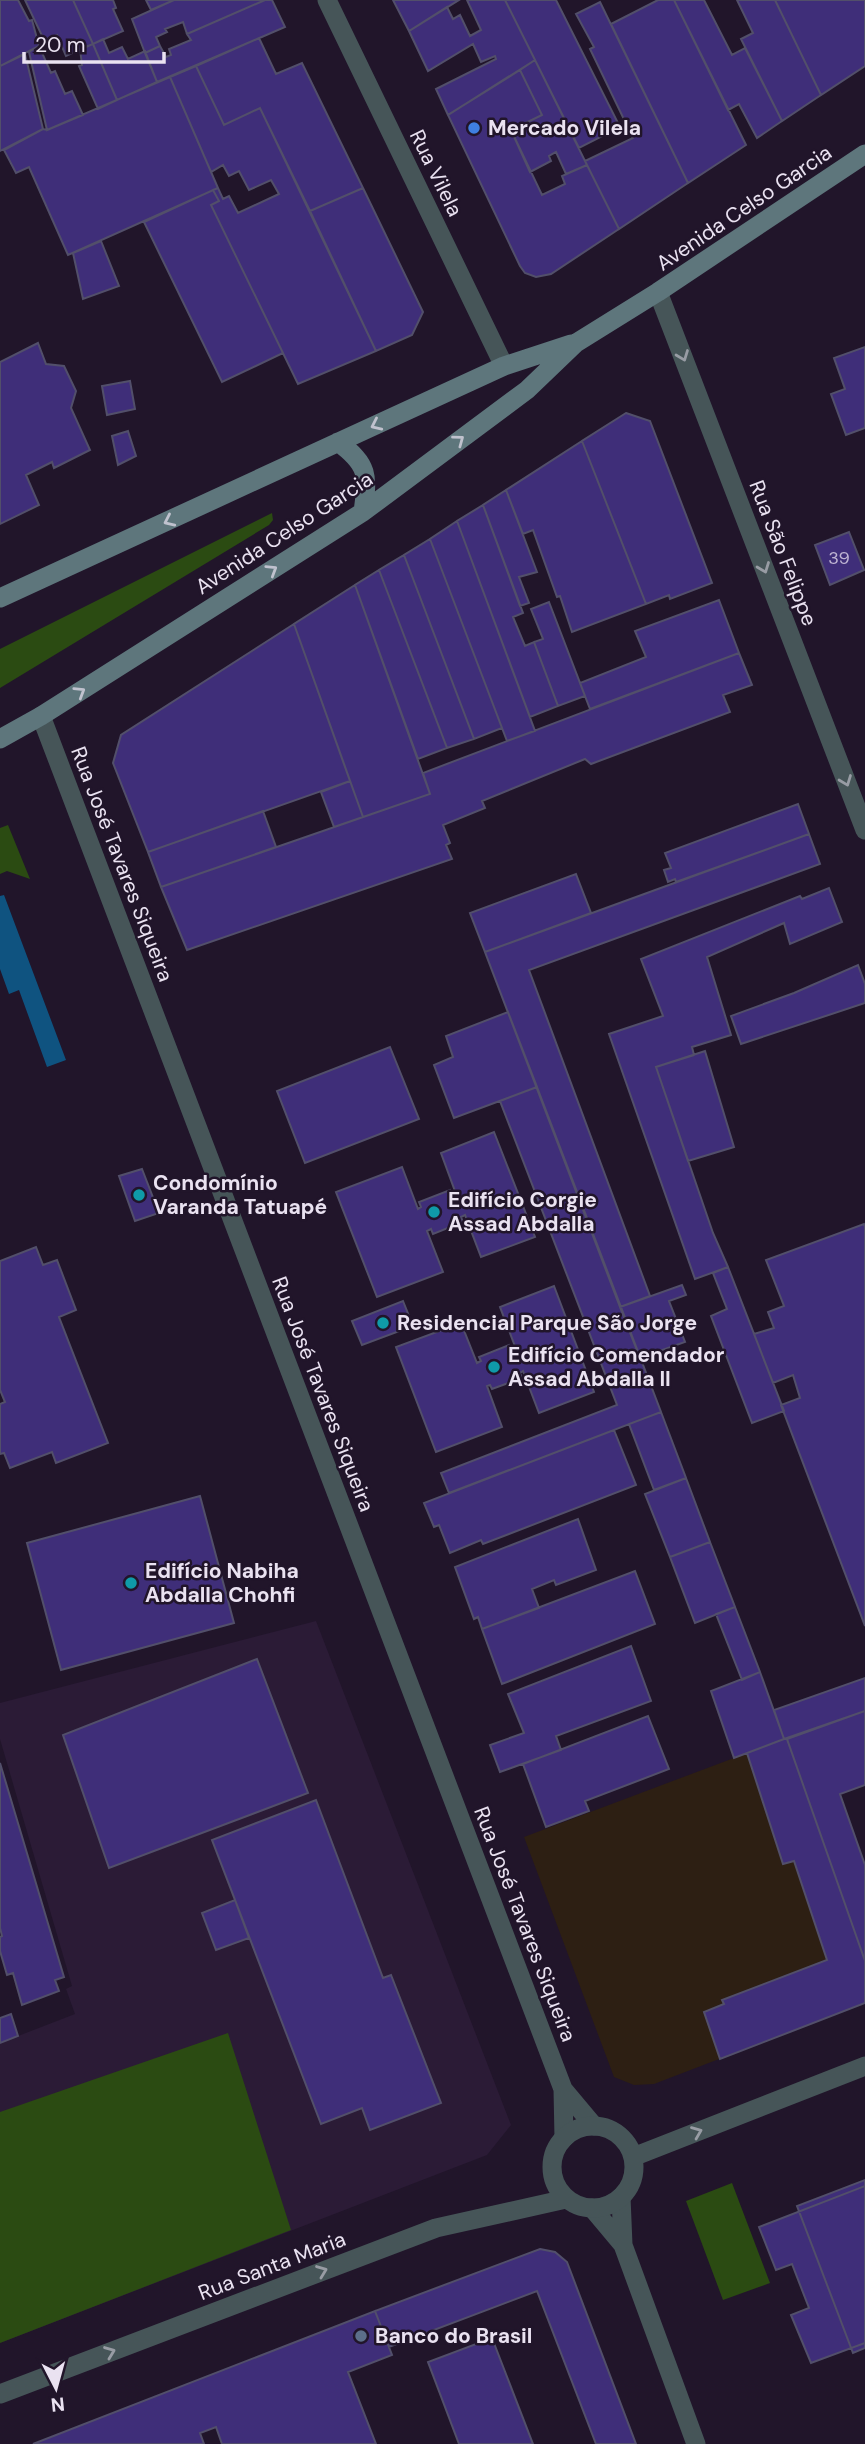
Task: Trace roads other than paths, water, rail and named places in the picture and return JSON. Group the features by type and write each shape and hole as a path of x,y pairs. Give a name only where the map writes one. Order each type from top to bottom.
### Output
{"main road":[{"name":"Avenida Celso Garcia","path":"0,739 41,716 363,512 527,390 576,343 658,292 865,154"},
{"name":"Avenida Celso Garcia","path":"0,598 504,366 576,343"},
{"path":"338,442 356,455 365,470 363,512"}],"street":[{"name":"Rua Vilela","path":"327,0 504,366"},
{"name":"Rua São Felippe","path":"658,292 865,830"},
{"name":"Rua José Tavares Siqueira","path":"41,716 563,2089 594,2126"},
{"path":"634,2157 865,2066"},
{"name":"Rua José Tavares Siqueira","path":"563,2089 564,2138"},
{"path":"583,2127 608,2128 629,2146 634,2157 633,2179 621,2197 612,2204 592,2208 579,2206 566,2199 557,2188 552,2175 556,2148 564,2138 583,2127"},
{"path":"621,2197 623,2245 696,2444"},
{"name":"Rua Santa Maria","path":"0,2394 436,2228 566,2199"},
{"path":"592,2208 623,2245"}],"water":[{"path":"4,895 66,1060 47,1067 19,990 9,994 0,969 0,896"}],"place":[{"name":"Mercado Vilela","path":"474,128"},
{"name":"Condomínio Varanda Tatuapé","path":"139,1195"},
{"name":"Edifício Corgie Assad Abdalla","path":"434,1212"},
{"name":"Residencial Parque São Jorge","path":"383,1323"},
{"name":"Edifício Comendador Assad Abdalla II","path":"494,1367"},
{"name":"Edifício Nabiha Abdalla Chohfi","path":"131,1583"},
{"name":"Banco do Brasil","path":"361,2336"}]}
